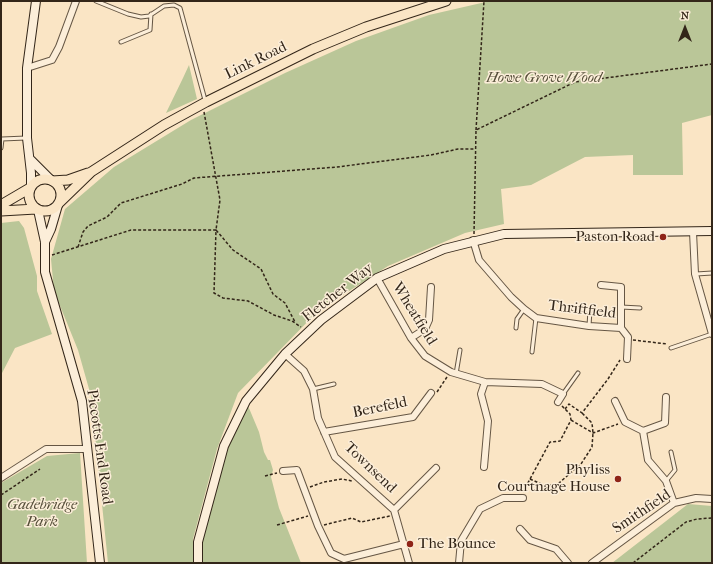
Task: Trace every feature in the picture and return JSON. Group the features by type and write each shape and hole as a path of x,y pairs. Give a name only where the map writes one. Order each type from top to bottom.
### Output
{"main road":[{"name":"Link Road","path":"1,211 47,211 58,204 91,172 164,125 204,103 313,49 366,27 446,1"},
{"name":"Link Road","path":"1,205 30,188 39,180 68,180 91,172"},
{"path":"51,181 60,190 58,204"},
{"path":"30,188 29,200 37,210"}],"street":[{"path":"30,188 30,159 27,138 27,68 36,1"},
{"path":"27,68 52,60 59,47 76,1"},
{"path":"30,159 40,172 51,181"},
{"name":"Piccotts End Road","path":"45,242 51,229 58,204"},
{"name":"Piccotts End Road","path":"37,210 45,242 45,272 82,401 100,563"},
{"name":"Fletcher Way","path":"198,563 198,542 224,446 246,401 285,354 308,334 321,320 377,278 444,248 473,240 504,234 528,232 712,231"},
{"path":"693,232 695,274 712,334"},
{"name":"Thriftfield","path":"473,240 479,260 511,297 524,309 536,318 589,326 621,328 628,337 627,359"},
{"name":"Wheatfield","path":"377,278 411,338 425,356 454,373 485,382 542,384 563,394"},
{"path":"601,285 621,287 621,328"},
{"path":"411,338 425,329 429,320 431,287"},
{"name":"Townsend","path":"285,354 304,371 313,389 318,418 335,457 395,513 409,563"},
{"path":"484,467 488,421 482,394 485,382"},
{"name":"Berefeld","path":"324,432 413,417 431,393"},
{"path":"558,402 563,394"},
{"path":"615,401 625,422 643,431 665,423 666,397"},
{"path":"643,431 648,460 666,481 674,503"},
{"path":"1,478 46,449 87,449"},
{"path":"395,513 436,468"},
{"path":"283,472 297,470 318,526 331,553 343,561 404,544"},
{"path":"459,563 460,541 480,509 503,498 522,498"},
{"name":"Smithfield","path":"592,563 674,503 696,498 712,499"},
{"path":"520,529 530,540 556,549 568,563"}],"lane":[{"path":"96,1 136,17 145,18 158,9 168,5 174,5 181,10 204,103"},
{"path":"121,42 150,30 151,14"},
{"path":"1,148 2,139 27,138"},
{"path":"695,274 712,273"},
{"path":"621,306 640,308"},
{"path":"516,328 517,319 524,309"},
{"path":"573,309 590,310 589,326"},
{"path":"532,352 536,318"},
{"path":"671,348 712,334"},
{"path":"454,373 460,350"},
{"path":"563,394 578,373"},
{"path":"313,389 334,384"},
{"path":"666,481 675,470 671,452"}],"path":[{"path":"475,227 475,149 484,1"},
{"path":"476,130 575,82 712,64"},
{"path":"204,103 220,200 216,230 214,293 223,298 248,301 274,315 296,323"},
{"path":"78,247 83,232 88,226 107,217 121,203 182,184 194,178 337,166 431,155 458,149 475,149"},
{"path":"45,258 131,230 216,230 233,250 261,269 273,294 285,303 296,323 308,334"},
{"path":"628,340 669,344 671,348"},
{"path":"582,413 608,379 620,360 627,359"},
{"path":"431,393 435,396 454,373"},
{"path":"522,498 524,490 550,442 560,441 571,420 570,414 558,402"},
{"path":"530,479 546,486 559,483 581,464 592,447 592,423 582,413 569,404 565,409"},
{"path":"571,420 593,433"},
{"path":"593,433 613,424 625,422"},
{"path":"1,495 40,469"},
{"path":"265,476 283,472"},
{"path":"304,489 324,482 342,479 354,481 358,478"},
{"path":"318,526 352,518 361,522 395,513"},
{"path":"278,525 314,514"},
{"path":"633,563 686,522 697,519 712,518"}],"green space":[{"name":"Howe Grove Wood","path":"490,1 712,1 712,115 682,123 683,175 633,175 633,155 585,157 531,185 501,189 504,224 465,233 388,266 318,311 238,393 217,449 193,539 193,563 108,563 91,396 78,350 54,291 51,259 65,209 114,167 191,120 285,73 356,41 429,15"},
{"path":"189,65 197,99 166,113 183,78"},
{"path":"19,221 24,228 37,276 37,291 52,334 15,348 1,375 1,223"},
{"path":"246,401 259,432 264,452 268,460 270,460 273,470 271,477 279,508 301,563 198,563 198,542 224,446"},
{"name":"Gadebridge Park","path":"80,453 87,563 1,563 1,483 47,456"},
{"path":"688,504 712,506 712,563 612,563"}],"place":[{"name":"Paston Road","path":"663,237"},
{"name":"Phyliss Courtnage House","path":"618,479"},
{"name":"The Bounce","path":"410,544"}]}
